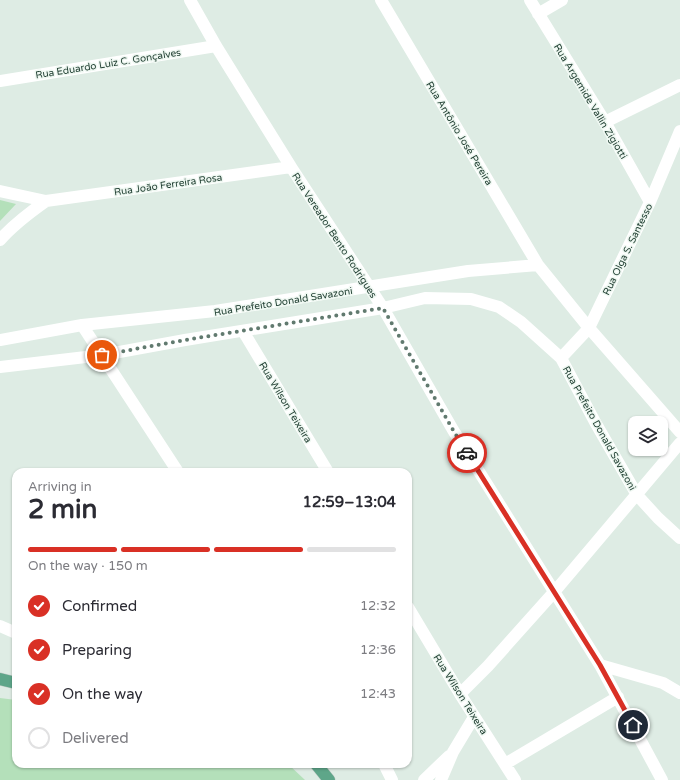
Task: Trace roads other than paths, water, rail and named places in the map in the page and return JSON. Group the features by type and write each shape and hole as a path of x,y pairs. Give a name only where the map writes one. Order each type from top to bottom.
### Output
{"main road":[{"path":"0,680 12,682"},
{"path":"319,768 329,780"}],"street":[{"name":"Rua Vereador Bento Rodrigues","path":"190,0 216,46 291,167 383,308 453,430 600,665 662,780"},
{"name":"Rua Antônio José Pereira","path":"381,0 538,265"},
{"name":"Rua Argemide Vallin Zigiotti","path":"530,0 605,122 650,202"},
{"path":"538,14 562,0"},
{"name":"Rua Eduardo Luiz C. Gonçalves","path":"0,81 216,46"},
{"path":"605,122 680,85"},
{"name":"Rua Olga S. Santesso","path":"561,358 589,328 650,202 680,131"},
{"name":"Rua João Ferreira Rosa","path":"0,191 46,201 291,167"},
{"name":"Rua João Ferreira Rosa","path":"0,240 26,215 46,201"},
{"name":"Rua Prefeito Donald Savazoni","path":"0,340 82,325 215,311 369,288 468,271 538,265"},
{"path":"538,265 589,328 680,432"},
{"name":"Rua Prefeito Donald Savazoni","path":"0,366 102,355 383,308 425,298 472,299 499,307 521,322 561,358 594,422 637,494 658,518 680,538"},
{"path":"82,325 175,468"},
{"name":"Rua Wilson Teixeira","path":"243,331 326,468"},
{"path":"460,694 488,666 555,591 680,443"},
{"name":"Rua Wilson Teixeira","path":"412,614 474,717 515,780"},
{"path":"0,626 12,630"},
{"path":"600,665 663,683 680,693"},
{"path":"505,764 618,697"},
{"path":"441,780 453,752 474,717"},
{"path":"424,780 453,752"},
{"path":"386,768 392,780"}]}
